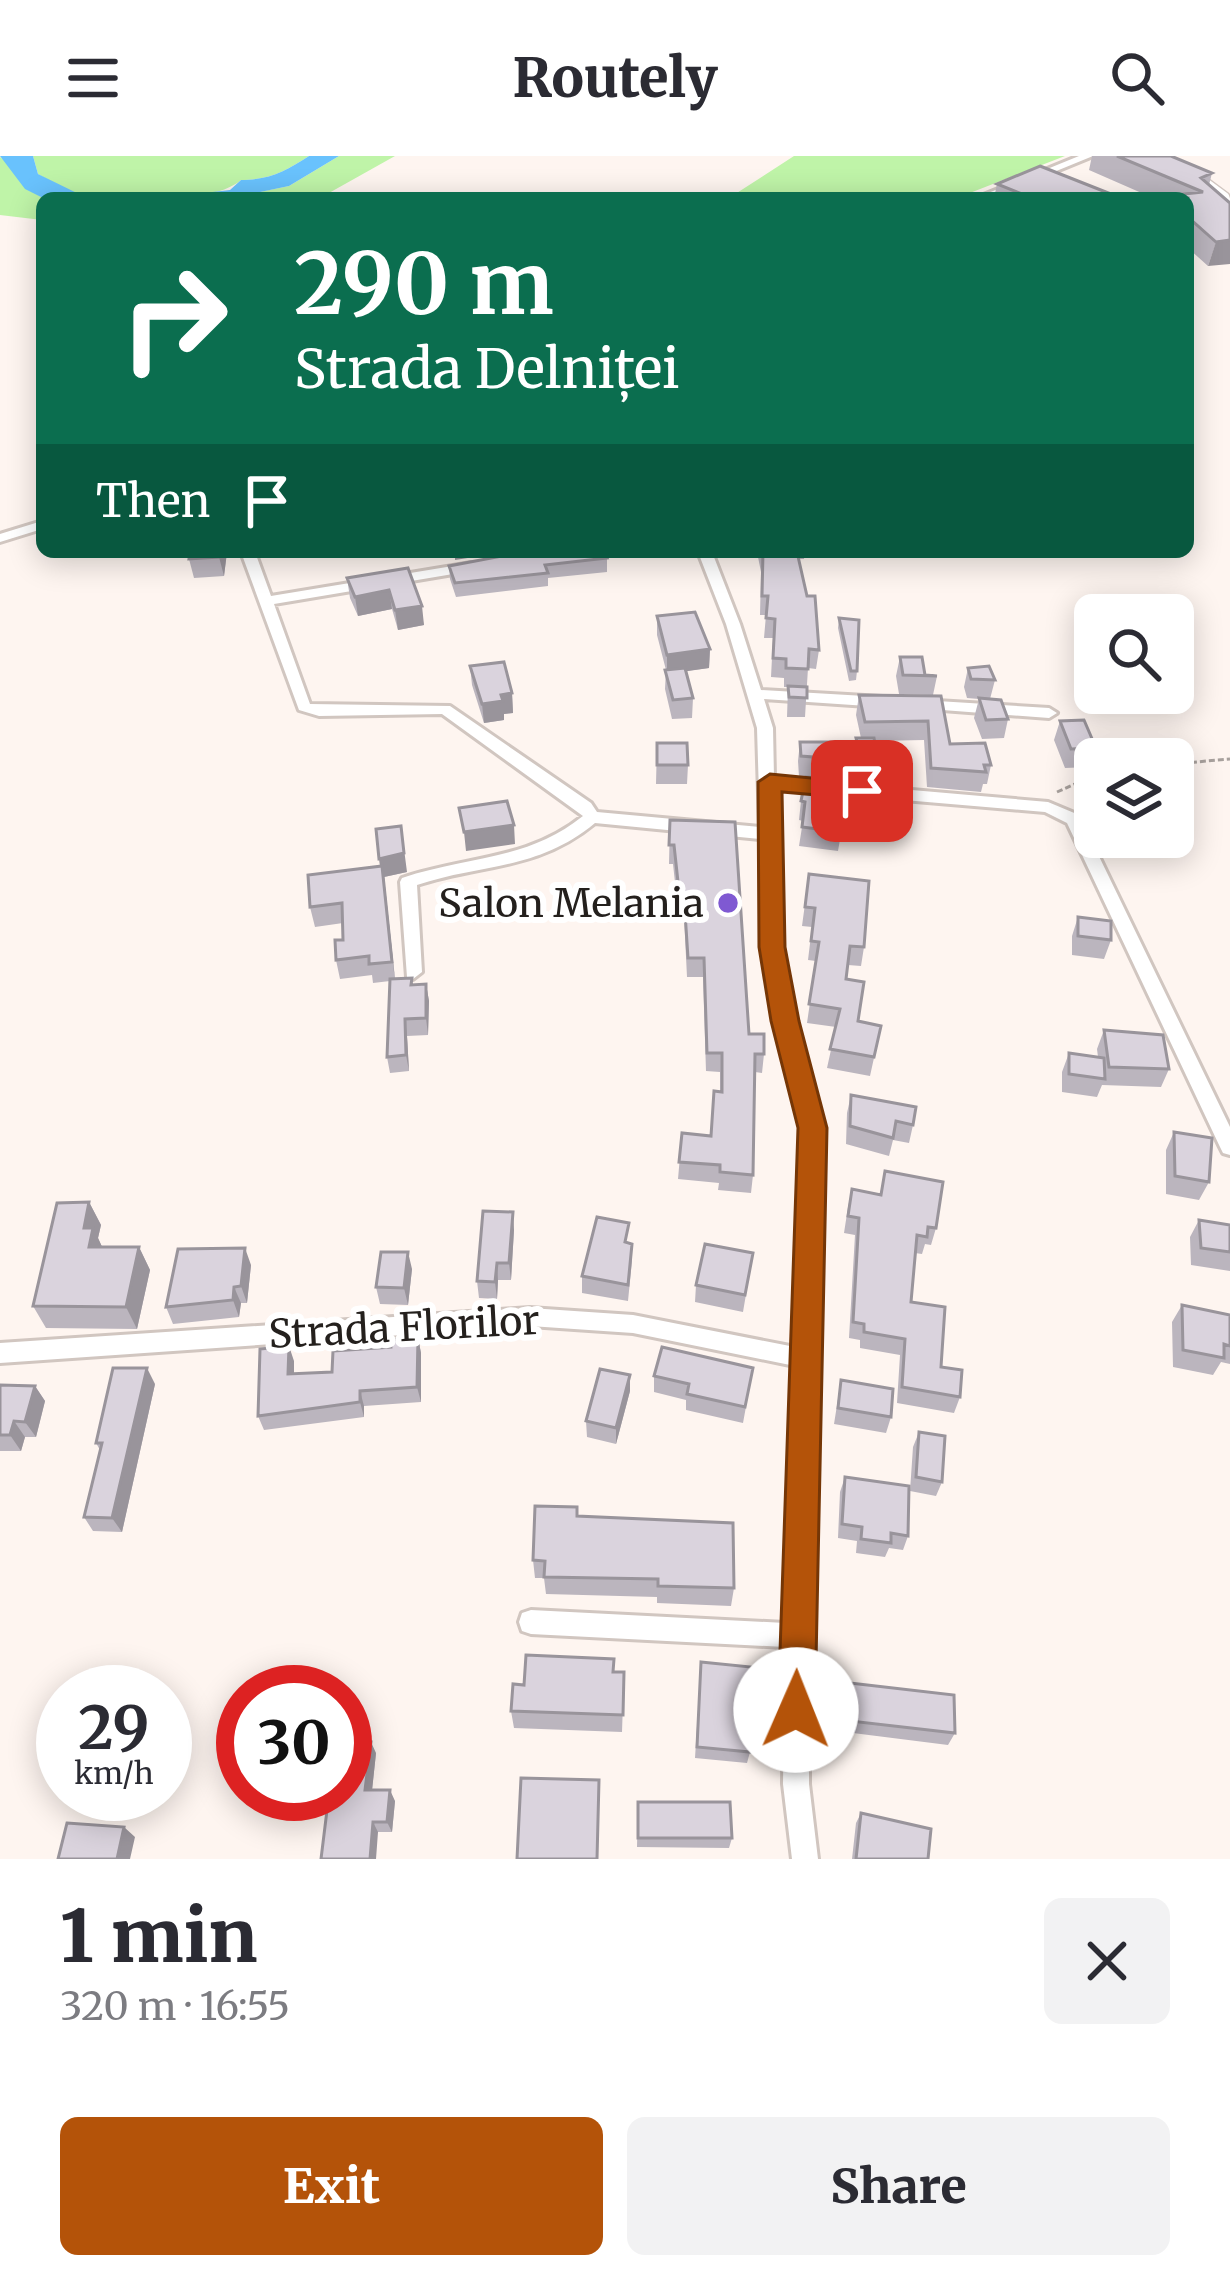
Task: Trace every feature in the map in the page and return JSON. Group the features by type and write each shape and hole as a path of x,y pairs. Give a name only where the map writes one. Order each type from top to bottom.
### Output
{"street":[{"path":"996,192 1088,156"},
{"path":"0,538 36,527"},
{"path":"250,558 308,710 445,709 585,807 592,817"},
{"path":"707,558 765,728 772,947 785,1021 813,1128 797,1636 796,1784 805,1859"},
{"path":"268,601 490,563"},
{"path":"755,694 891,703"},
{"path":"913,704 1049,713"},
{"path":"770,782 1064,812 1079,828 1224,1118 1230,1147"},
{"path":"413,972 408,882 513,861 574,834 592,817 769,834"},
{"name":"Strada Florilor","path":"0,1353 530,1317 633,1324 804,1358"},
{"path":"531,1622 797,1636"}],"lane":[{"path":"1197,175 1226,196 1230,208"}],"path":[{"path":"1194,763 1230,760"},
{"path":"1048,807 1056,793 1074,785"}],"green space":[{"path":"33,156 309,156 277,174 241,180 216,192 70,192 38,174"},
{"path":"339,156 395,156 331,192 259,192 289,186"},
{"path":"794,156 1065,156 972,192 738,192"},
{"path":"0,157 36,193 36,219 0,215"}],"water":[{"path":"0,156 33,156 38,174 75,192 36,194 25,189"},
{"path":"309,156 339,156 289,186 260,192 212,192 230,190 241,180 293,166"}],"building":[{"path":"1117,156 1171,156 1212,173 1201,178 1230,203 1230,240 1216,242 1194,222 1194,193 1203,192"},
{"path":"1040,166 1106,192 1017,192 997,184"},
{"path":"491,558 607,558 545,565 548,573 455,583 449,566"},
{"path":"763,558 798,558 807,596 815,596 819,650 809,649 808,669 786,668 786,659 773,658 775,619 766,618 768,596 762,596"},
{"path":"408,568 422,606 395,610 389,590 355,597 347,578"},
{"path":"695,612 710,649 667,655 657,616"},
{"path":"839,618 859,620 857,671 851,671"},
{"path":"900,657 922,657 925,675 937,676 903,675"},
{"path":"504,662 512,693 501,695 503,701 482,704 470,666"},
{"path":"989,666 995,680 971,679 968,668"},
{"path":"685,668 693,698 673,700 665,670"},
{"path":"788,686 807,687 807,698 789,697"},
{"path":"859,695 941,696 950,744 985,743 991,765 984,765 986,772 931,768 928,721 865,722"},
{"path":"979,698 1001,700 1008,719 986,720"},
{"path":"1084,720 1092,738 1074,738 1071,749 1060,721"},
{"path":"856,738 874,738 878,762 801,756 800,742 857,742"},
{"path":"657,743 687,743 688,765 657,765"},
{"path":"806,777 850,780 841,832 802,827"},
{"path":"507,801 514,825 464,832 459,808"},
{"path":"670,820 735,822 749,1034 764,1034 764,1054 755,1054 753,1175 720,1172 720,1165 679,1162 682,1133 711,1136 714,1091 722,1092 722,1053 707,1053 704,958 688,958 684,897 674,845 669,845"},
{"path":"401,826 404,853 379,859 376,829"},
{"path":"382,866 392,962 369,964 369,956 336,960 335,940 343,940 342,903 310,907 308,875"},
{"path":"809,874 869,881 864,947 850,946 846,979 864,982 858,1021 881,1026 874,1057 830,1049 840,1009 809,1004 819,942 811,941 815,908 805,907"},
{"path":"1078,917 1111,921 1111,940 1078,936"},
{"path":"412,978 411,985 426,984 426,1018 405,1019 406,1055 387,1057 390,979"},
{"path":"1104,1030 1163,1035 1169,1069 1109,1067"},
{"path":"1069,1053 1104,1058 1105,1079 1069,1074"},
{"path":"851,1095 916,1107 913,1125 896,1121 893,1138 850,1126"},
{"path":"1174,1132 1212,1138 1209,1182 1175,1176"},
{"path":"885,1171 943,1182 936,1228 928,1227 927,1237 917,1235 911,1302 945,1307 941,1367 962,1370 960,1397 902,1387 905,1339 864,1332 864,1324 853,1322 859,1218 848,1216 852,1189 881,1195"},
{"path":"89,1202 84,1228 93,1228 89,1247 139,1247 126,1307 33,1306 57,1203"},
{"path":"483,1211 513,1212 509,1263 497,1263 495,1282 477,1281"},
{"path":"597,1217 629,1223 625,1242 632,1244 628,1285 582,1276"},
{"path":"1199,1220 1230,1225 1230,1252 1201,1248"},
{"path":"705,1244 753,1253 745,1295 696,1285"},
{"path":"245,1248 241,1286 234,1287 233,1300 166,1307 178,1249"},
{"path":"381,1252 408,1252 404,1288 376,1287"},
{"path":"1182,1305 1230,1315 1230,1346 1224,1344 1224,1358 1183,1350"},
{"path":"418,1338 417,1387 360,1391 360,1402 258,1416 260,1349 289,1346 288,1374 332,1372 333,1351 391,1347 391,1340"},
{"path":"662,1347 753,1368 745,1407 687,1394 689,1384 654,1376"},
{"path":"113,1368 147,1368 112,1518 84,1517 102,1443 96,1443"},
{"path":"600,1369 630,1375 616,1428 586,1421"},
{"path":"841,1380 893,1389 891,1417 838,1408"},
{"path":"0,1385 35,1386 25,1422 14,1421 10,1435 0,1435"},
{"path":"919,1432 945,1436 942,1482 916,1477"},
{"path":"845,1477 909,1486 908,1536 891,1533 891,1543 861,1539 862,1527 842,1524"},
{"path":"535,1506 577,1507 577,1516 733,1523 734,1588 658,1586 658,1579 544,1577 545,1561 533,1560"},
{"path":"526,1655 614,1659 613,1672 624,1672 623,1715 511,1711 513,1684 524,1685"},
{"path":"701,1662 751,1667 750,1693 741,1691 739,1729 751,1730 750,1752 697,1747"},
{"path":"850,1683 954,1695 955,1733 850,1721"},
{"path":"521,1778 599,1780 597,1859 517,1859"},
{"path":"372,1790 390,1790 387,1822 373,1822 370,1859 321,1859 326,1821 372,1821"},
{"path":"638,1802 730,1802 732,1838 638,1838"},
{"path":"861,1813 931,1829 928,1859 856,1859"},
{"path":"67,1823 124,1827 117,1859 58,1859"}],"place":[{"name":"Salon Melania","path":"728,903"}],"route":[{"path":"796,1710 813,1128 785,1021 772,947 770,782 862,791"}]}
